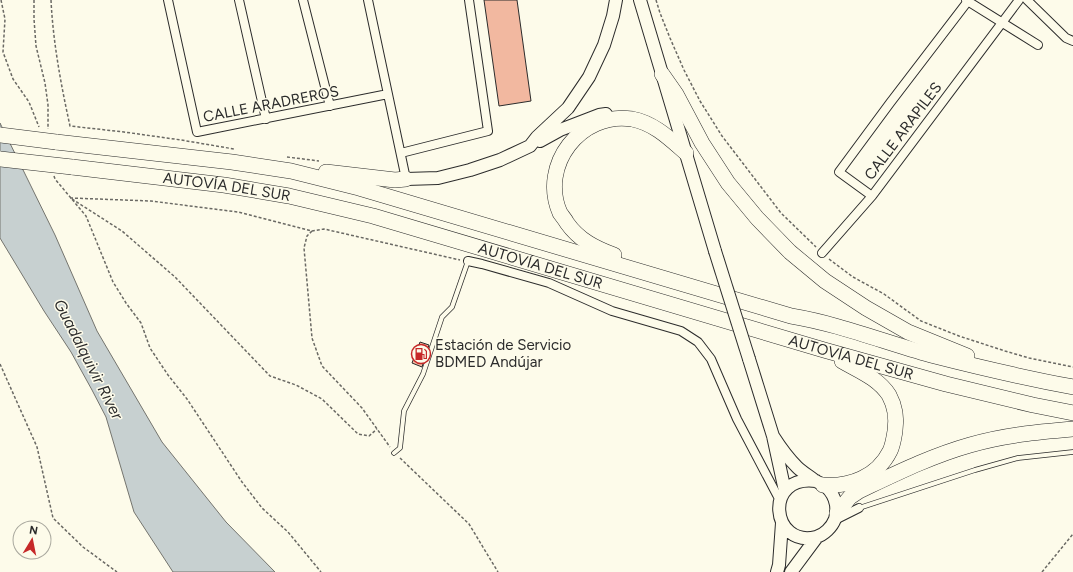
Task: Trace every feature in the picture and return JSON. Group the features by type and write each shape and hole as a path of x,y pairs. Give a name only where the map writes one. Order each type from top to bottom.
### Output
{"highway":[{"path":"662,74 676,94 702,143 728,182 756,218 790,252 825,281 866,308 908,332 963,354 990,370"},
{"path":"686,153 661,132 649,125 633,119 614,118 597,123 583,131 570,142 563,152 557,167 554,182 555,198 560,214 582,240 598,249 792,309 812,320"},
{"name":"AUTOVÍA DEL SUR","path":"0,135 52,137 291,171 359,188 791,316 812,320 931,355 990,370 1073,387"},
{"name":"AUTOVÍA DEL SUR","path":"0,159 224,185 289,196 373,216 824,350 946,384 1032,405 1073,413"},
{"path":"291,171 329,172 395,180 406,179"},
{"path":"819,483 832,485 848,484 860,480 872,473 891,451 896,423 895,409 889,396 881,385 866,374 824,350"},
{"path":"837,511 850,497 859,491 929,459 969,445 1003,437 1073,429"}],"street":[{"name":"CALLE ARADREROS","path":"168,0 197,132 388,94"},
{"path":"240,0 266,119"},
{"path":"303,0 330,106"},
{"path":"368,0 406,179 438,178 470,170 500,160 560,130 600,115 618,112 644,117 680,136"},
{"path":"401,153 488,131 469,0"},
{"path":"530,146 537,137 568,108 589,77 604,45 613,16 616,0"},
{"path":"640,0 680,136 773,436 783,495"},
{"name":"CALLE ARAPILES","path":"822,253 872,196 1019,0"},
{"path":"1027,0 1066,38 1073,42"},
{"path":"872,196 839,172 967,1 1038,45"},
{"path":"468,262 482,264 549,283 612,311 681,331 698,342 711,359 737,419 777,495 783,495"},
{"path":"773,436 784,453 798,468 829,490 834,497 837,511 830,527 824,533 809,538 801,537 790,532 782,523 779,515 779,507 783,495 791,485 798,482 807,480 819,483"},
{"path":"837,511 859,508"},
{"path":"837,511 859,508"},
{"path":"777,572 782,523"},
{"path":"791,572 817,536"}],"lane":[{"path":"394,453 400,448 404,411 423,374 442,317 452,307 468,262"},
{"path":"859,508 974,470 1018,458 1073,452"}],"path":[{"path":"1,0 5,19 3,52 13,79 29,102 40,129"},
{"path":"34,0 36,46 45,83 48,105 47,125 52,137"},
{"path":"656,0 667,32 684,70 700,101 722,136 781,213 822,253 853,277 884,294 921,321 959,336 1005,351 1029,358 1073,367"},
{"path":"53,172 55,179 86,216 113,282 141,323 150,348 168,375 187,399 242,482 262,508 288,532 321,572"},
{"path":"70,198 151,201 238,212 312,231 324,229 468,262"},
{"path":"70,198 122,231 175,277 270,376 296,384 322,399 358,434 369,436 377,430"},
{"path":"312,231 307,236 304,248 312,338 322,366 362,408 394,453 469,524 498,572"},
{"path":"0,364 37,447 53,518 83,547 117,572"},
{"path":"1042,572 1073,534"}],"water":[{"name":"Guadalquivir River","path":"0,123 55,235 97,331 162,442 226,522 275,572 173,572 134,512 106,417 71,352 44,311 0,238"}],"building":[{"path":"484,0 517,0 531,101 499,106"},
{"path":"420,342 429,345 422,367 412,363"}],"place":[{"name":"Estación de Servicio BDMED Andújar","path":"421,354"}]}
